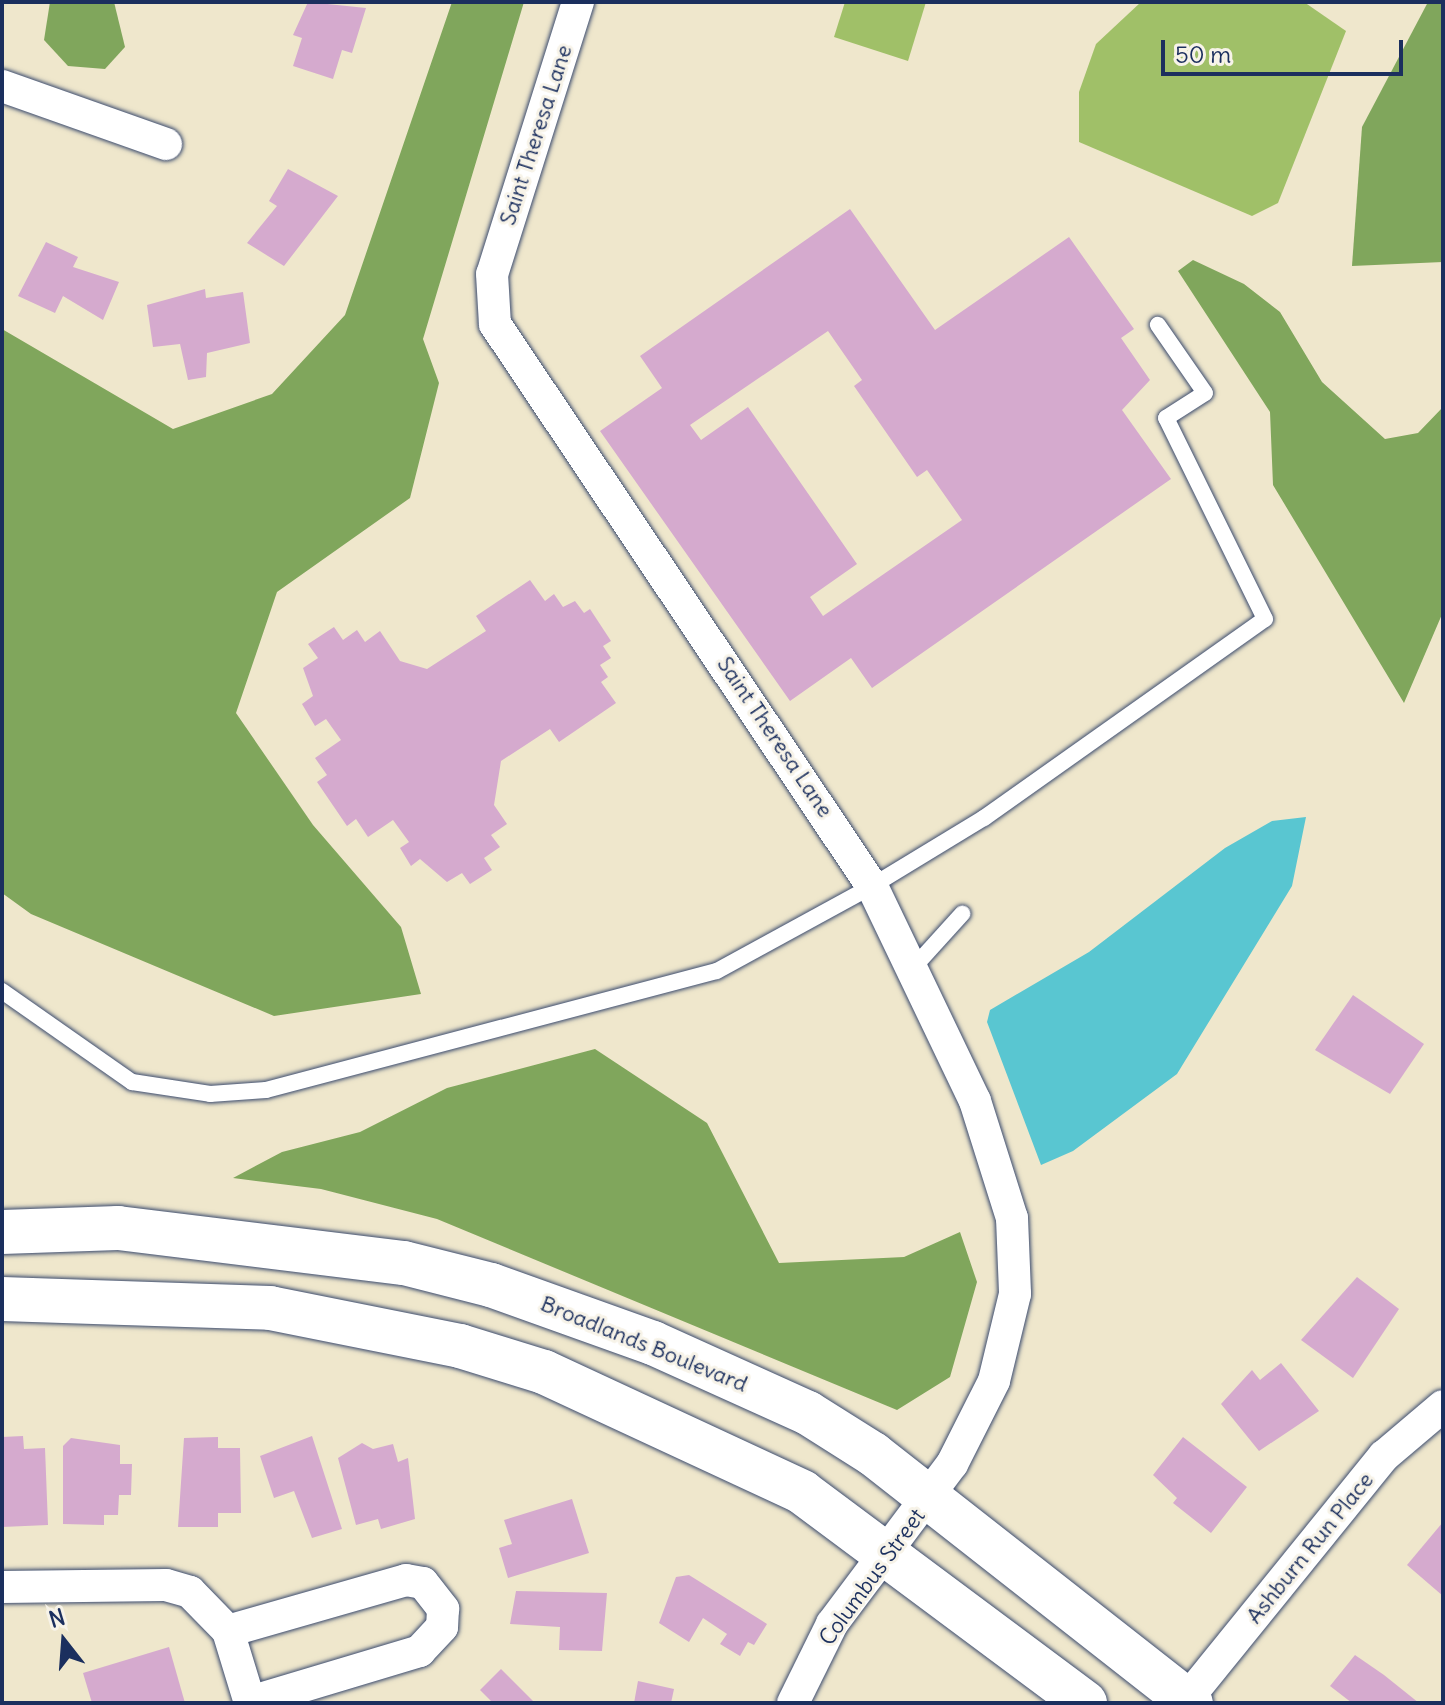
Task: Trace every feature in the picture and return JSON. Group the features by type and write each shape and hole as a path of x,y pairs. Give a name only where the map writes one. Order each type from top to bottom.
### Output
{"main road":[{"name":"Broadlands Boulevard","path":"2,1232 118,1228 210,1235 404,1263 491,1285 784,1401 932,1496 1189,1701"},
{"path":"2,1299 270,1308 460,1346 635,1410 802,1492 889,1550 1085,1703"}],"street":[{"name":"Saint Theresa Lane","path":"578,2 492,274 495,324 872,886 914,967 1000,1167 1015,1249 1009,1336 994,1381 932,1496"},
{"path":"2,86 166,144"},
{"name":"Ashburn Run Place","path":"1189,1701 1384,1456 1443,1406"},
{"name":"Columbus Street","path":"793,1703 832,1624 932,1496"},
{"path":"2,1587 166,1585 212,1607 228,1631 250,1702 420,1651 442,1627 443,1609 423,1583 406,1580 228,1631"}],"lane":[{"path":"2,991 132,1082 210,1094 266,1090 702,976 872,886 984,818 1265,619 1166,418 1205,393 1158,325"},
{"path":"914,967 962,914"}],"green space":[{"path":"50,2 114,2 125,47 105,69 68,66 44,40"},
{"path":"452,2 524,2 423,339 439,383 410,498 277,592 236,713 313,825 401,927 421,994 274,1016 31,914 2,893 2,329 173,429 272,394 345,315"},
{"path":"845,2 926,2 908,61 834,37"},
{"path":"1141,2 1304,2 1346,31 1278,203 1252,216 1079,142 1079,92 1096,44"},
{"path":"1428,2 1443,2 1443,262 1352,266 1362,127"},
{"path":"1193,260 1244,284 1280,312 1322,382 1385,439 1418,433 1443,407 1443,612 1404,703 1273,485 1270,412 1178,271"},
{"path":"595,1049 707,1123 779,1263 904,1257 960,1232 977,1282 950,1377 897,1410 437,1219 321,1189 233,1178 282,1152 360,1132 447,1088"}],"water":[{"path":"1306,817 1292,886 1177,1074 1073,1151 1041,1165 987,1022 990,1010 1089,952 1225,848 1272,821"}],"building":[{"path":"308,2 366,8 352,53 342,50 333,79 293,66 302,38 293,35"},
{"path":"288,169 338,196 284,266 247,243 277,206 269,201"},
{"path":"850,209 935,330 1069,237 1134,329 1121,338 1150,380 1122,410 1171,479 872,688 851,658 790,701 600,431 662,388 640,356","holes":["828,331 862,380 854,386 917,477 927,470 962,520 823,616 810,597 857,564 748,407 701,440 690,425"]},
{"path":"46,242 78,257 73,267 119,282 103,320 63,296 55,313 18,296"},
{"path":"205,289 206,298 243,292 250,343 207,353 206,377 188,380 180,344 153,347 147,305"},
{"path":"530,580 545,601 554,594 563,607 575,601 584,613 590,609 611,641 603,646 611,658 600,665 608,677 601,682 616,703 559,742 550,729 501,761 494,805 507,824 491,835 500,847 484,858 492,870 470,884 462,873 447,882 420,859 411,866 400,848 409,842 393,820 368,837 356,819 347,826 317,782 327,775 315,758 341,740 326,719 315,726 302,704 313,696 303,668 318,658 308,644 334,627 343,640 357,630 365,642 380,631 400,661 427,669 486,631 476,616"},
{"path":"1353,995 1424,1044 1390,1094 1315,1050"},
{"path":"1357,1277 1399,1309 1353,1378 1301,1340"},
{"path":"1281,1363 1319,1411 1259,1451 1221,1404 1252,1370 1260,1380"},
{"path":"23,1436 24,1449 45,1448 48,1525 2,1527 2,1437"},
{"path":"312,1436 342,1529 312,1538 294,1491 274,1498 260,1456"},
{"path":"218,1437 218,1448 240,1448 241,1513 218,1513 218,1527 178,1527 184,1438"},
{"path":"1183,1437 1247,1487 1211,1533 1173,1503 1177,1498 1153,1475"},
{"path":"71,1438 120,1445 120,1464 132,1464 131,1495 119,1495 118,1515 104,1515 104,1525 63,1524 63,1446"},
{"path":"362,1443 373,1449 393,1444 398,1462 408,1458 415,1519 381,1529 378,1519 356,1525 338,1458"},
{"path":"572,1499 589,1553 508,1578 499,1548 512,1544 504,1520"},
{"path":"1443,1522 1443,1596 1407,1565"},
{"path":"689,1575 767,1624 754,1645 748,1642 740,1656 720,1644 727,1634 703,1618 689,1642 659,1623 676,1577"},
{"path":"516,1591 607,1593 602,1651 559,1650 560,1627 510,1624"},
{"path":"169,1647 185,1703 92,1703 83,1673"},
{"path":"1355,1655 1419,1703 1352,1703 1330,1686"},
{"path":"501,1669 535,1703 493,1703 480,1690"},
{"path":"638,1681 674,1689 671,1703 634,1703"}]}
